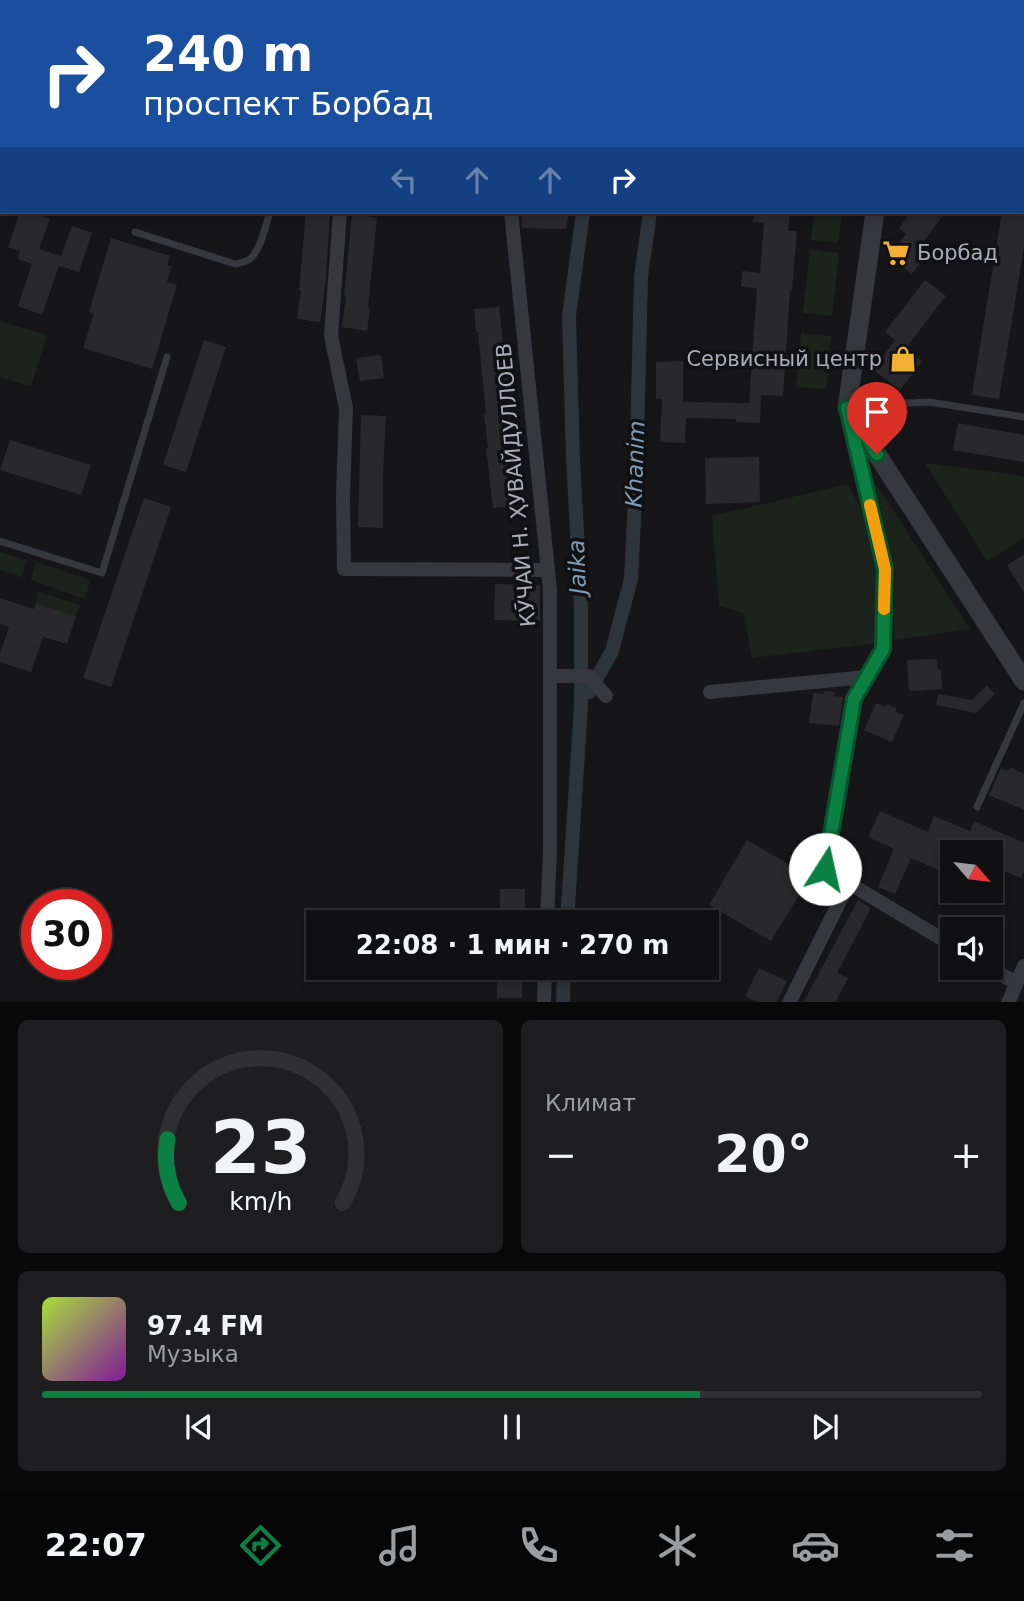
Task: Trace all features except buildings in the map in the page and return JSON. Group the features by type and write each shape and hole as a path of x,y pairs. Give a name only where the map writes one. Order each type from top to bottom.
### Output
{"street":[{"path":"340,214 331,336 346,408 344,569 548,570"},
{"name":"КӮЧАИ Н. ҲУВАЙДУЛЛОЕВ","path":"511,214 550,590 547,910"},
{"path":"875,214 848,402 885,569 883,649 854,699 825,869 940,938"},
{"path":"848,402 1024,681"},
{"path":"550,676 589,676 606,696"},
{"path":"710,692 867,677"},
{"path":"790,1002 849,883"},
{"path":"1008,1002 1024,966"},
{"path":"1003,976 1016,983"},
{"path":"544,1002 545,980"}],"lane":[{"path":"135,232 235,264 252,257 261,241 269,214"},
{"path":"0,541 102,573 167,357"},
{"path":"848,402 929,402 1024,417"},
{"path":"977,807 1024,703"}],"shaded area":[{"path":"814,214 842,214 838,243 811,240"},
{"path":"810,250 839,253 832,316 803,313"},
{"path":"0,321 47,335 31,387 0,377"},
{"path":"801,333 831,336 826,389 796,387"},
{"path":"925,463 1024,476 1024,538 987,561"},
{"path":"875,482 970,629 894,640 895,572"},
{"path":"848,484 868,524 877,555 880,585 878,643 752,658 743,613 719,606 712,516"},
{"path":"0,552 27,560 22,577 0,570"},
{"path":"36,562 90,580 85,599 31,580"},
{"path":"38,592 80,605 76,616 36,603"}],"waterway":[{"name":"Jaika","path":"568,910 581,706 581,606 569,316 583,214"},
{"name":"Khanim","path":"589,692 612,651 631,579 641,277 650,214"},
{"name":"Jaika","path":"563,1002 564,980"}],"slow traffic":[{"path":"870,505 885,569 884,609"}],"place":[{"name":"Борбад","path":"896,253"},
{"name":"Сервисный центр","path":"903,359"}],"route":[{"path":"825,869 854,699 883,649 885,569 847,408 877,454"}]}
